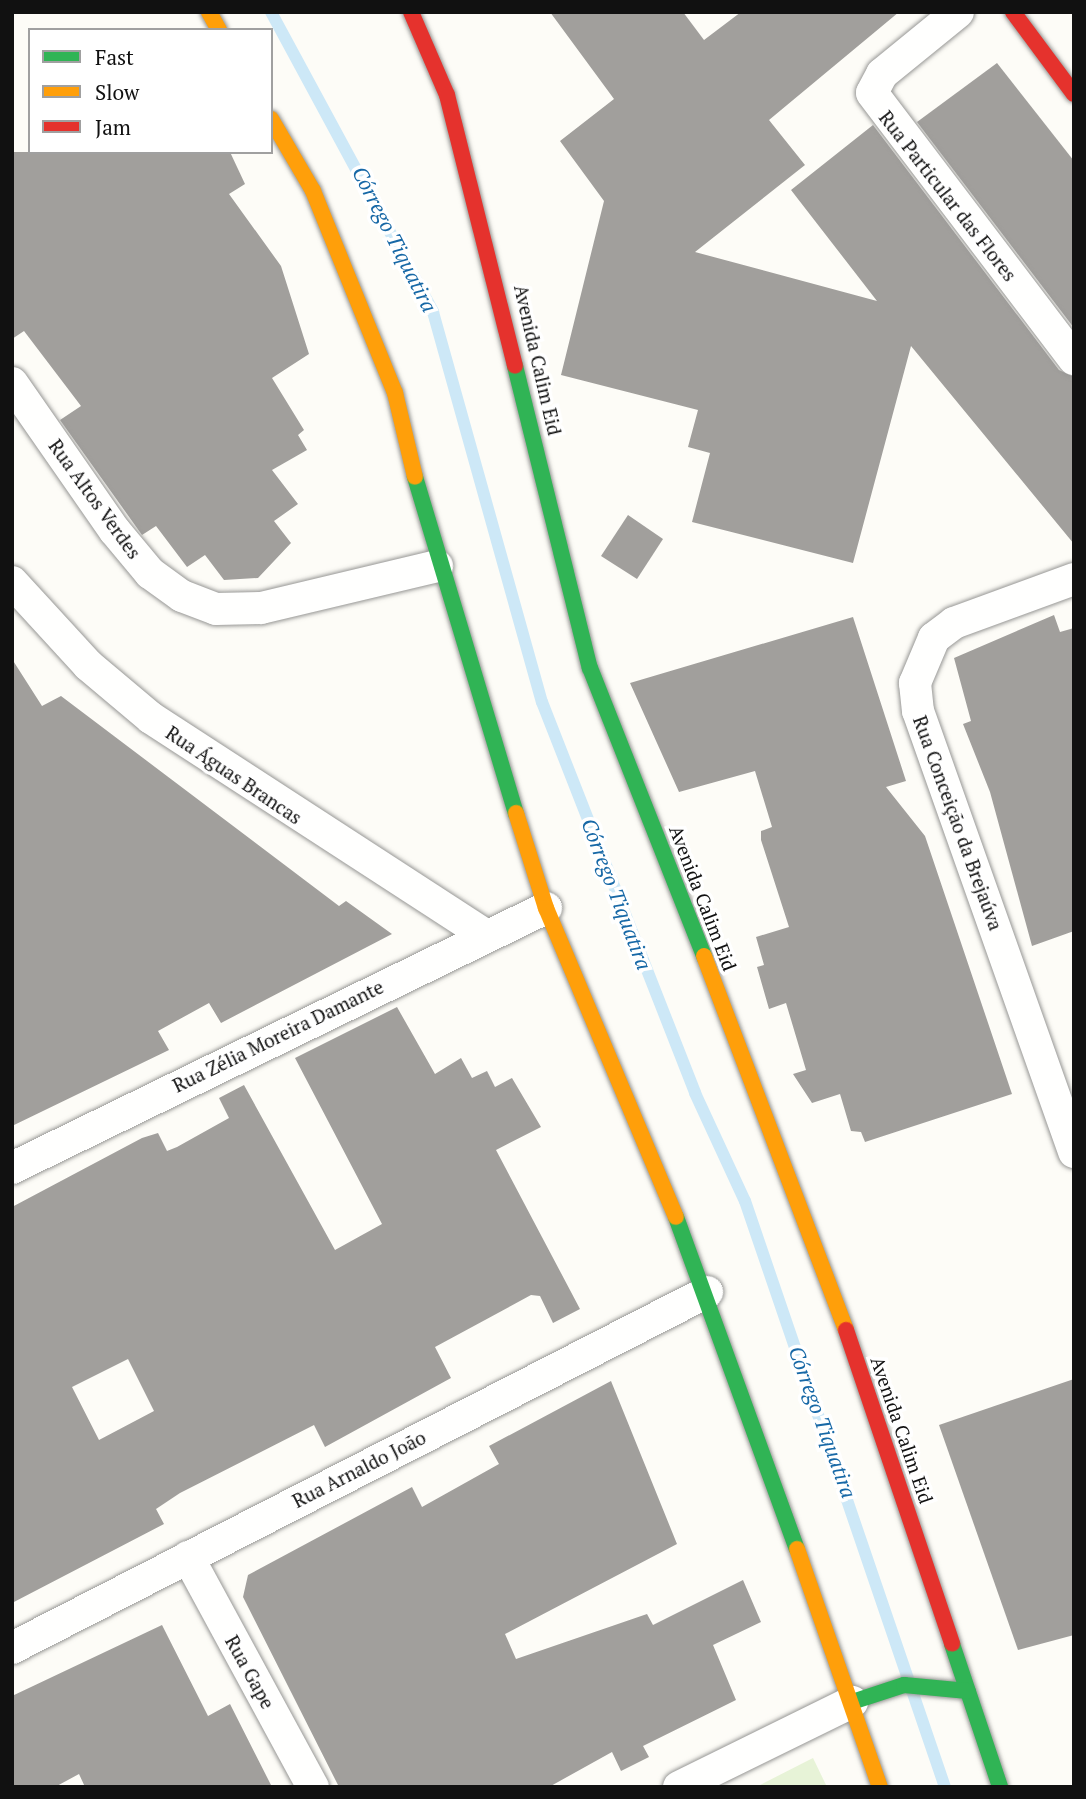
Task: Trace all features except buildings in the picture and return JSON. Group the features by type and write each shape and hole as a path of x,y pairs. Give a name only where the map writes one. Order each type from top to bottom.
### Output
{"main road":[{"path":"209,12 218,28"},
{"name":"Avenida Calim Eid","path":"411,12 447,95 590,668 816,1241 1000,1787"},
{"path":"1013,12 1074,93"},
{"path":"273,123 355,283 395,393 437,566 546,908 707,1292 864,1698 880,1787"},
{"path":"864,1698 904,1685 968,1691"}],"street":[{"name":"Rua Particular das Flores","path":"958,12 882,74 872,93 1074,359"},
{"name":"Rua Altos Verdes","path":"12,383 115,531 150,573 182,596 216,609 261,608 437,566"},
{"name":"Rua Conceição da Brejaúva","path":"1074,579 954,622 934,638 915,684 918,711 1062,1078 1074,1152"},
{"name":"Rua Águas Brancas","path":"12,582 88,665 151,718 483,934"},
{"name":"Rua Zélia Moreira Damante","path":"12,1168 483,934 546,908"},
{"name":"Rua Arnaldo João","path":"12,1648 707,1292"},
{"name":"Rua Gape","path":"188,1557 313,1787"},
{"path":"679,1787 864,1698"}],"green space":[{"path":"813,1758 827,1787 756,1787 809,1760"}],"waterway":[{"name":"Córrego Tiquatira","path":"271,12 433,312 542,702 695,1093 745,1201 945,1787"}],"traffic: fast":[{"path":"515,366 590,668 704,956"},
{"path":"415,477 516,813"},
{"path":"676,1217 797,1549"},
{"path":"952,1644 1000,1787"},
{"path":"852,1702 904,1685 968,1691"}],"traffic: slow":[{"path":"209,12 218,28"},
{"path":"273,122 313,191 395,393 415,477"},
{"path":"516,813 546,908 676,1217"},
{"path":"704,956 846,1330"},
{"path":"797,1549 880,1787"}],"traffic: jam":[{"path":"411,12 447,95 515,366"},
{"path":"1013,12 1074,94"},
{"path":"846,1330 952,1644"}]}
